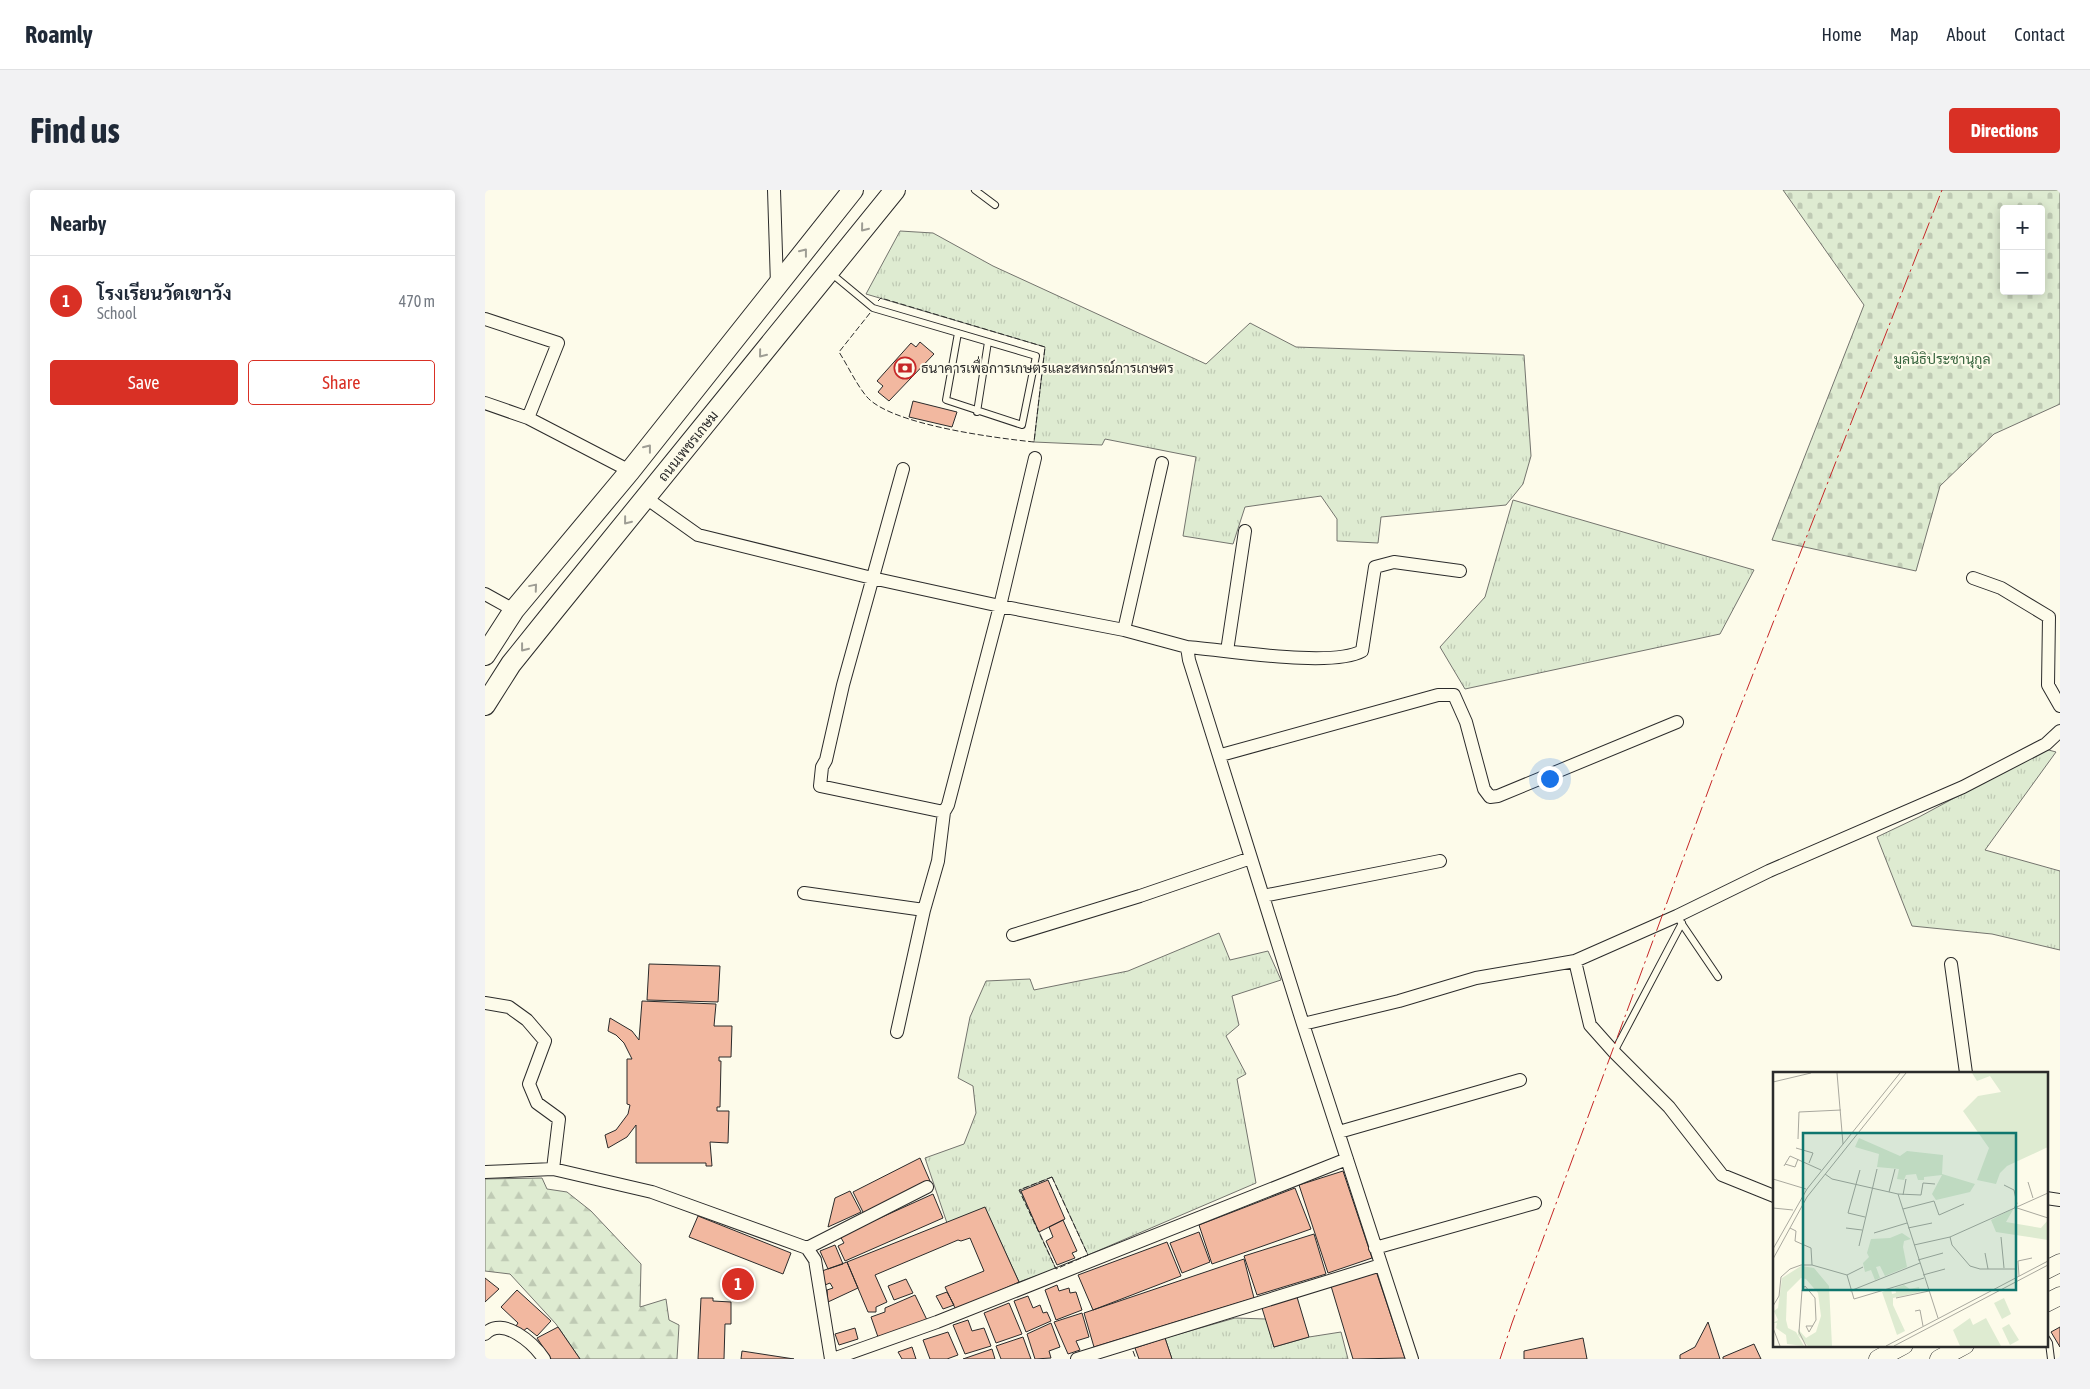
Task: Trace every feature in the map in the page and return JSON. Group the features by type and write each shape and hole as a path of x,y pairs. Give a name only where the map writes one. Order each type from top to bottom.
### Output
{"highway":[{"path":"485,655 514,610 630,471 730,342 853,190"},
{"name":"ถนนเพชรเกษม","path":"485,705 511,664 895,190"}],"main road":[{"path":"2047,1270 2060,1263"},
{"path":"2047,1302 2060,1296"},
{"path":"1878,1359 1902,1346"},
{"path":"1939,1359 1963,1346"}],"street":[{"path":"773,190 777,285"},
{"path":"485,319 558,343 528,418"},
{"path":"485,402 528,418 630,471"},
{"path":"897,1032 938,861 944,812 948,805 1000,606 1035,458"},
{"path":"1124,630 1162,463"},
{"path":"903,469 872,578 825,760 821,767 820,786 944,812"},
{"path":"646,498 698,535 872,578 1000,606 1124,630 1187,647 1227,651 1323,659 1355,655 1363,651 1375,567 1394,562 1460,571"},
{"path":"1227,651 1245,531"},
{"path":"1973,578 2001,588 2049,618 2048,685 2060,706"},
{"path":"485,594 514,610"},
{"path":"1187,647 1189,660 1221,755 1303,1024 1412,1359"},
{"path":"1221,755 1438,695 1454,695 1466,722 1484,789 1490,797 1498,796 1677,722"},
{"path":"1303,1024 1476,978 1575,961 1679,919 1769,871 1963,787 2046,744 2060,731"},
{"path":"2046,744 2060,748"},
{"path":"1013,934 1140,896 1251,858"},
{"path":"1263,896 1440,861"},
{"path":"804,893 925,910"},
{"path":"1575,961 1590,1025 1669,1107 1722,1176 1773,1196"},
{"path":"1951,964 1966,1072"},
{"path":"485,1003 509,1007 527,1020 545,1041 529,1084 537,1103 559,1119 553,1169"},
{"path":"1339,1132 1520,1080"},
{"path":"485,1172 553,1169 652,1192 807,1248 815,1260 832,1359 937,1322 1347,1159"},
{"path":"807,1248 927,1187"},
{"path":"2047,1198 2060,1200"},
{"path":"1375,1248 1535,1203"},
{"path":"1077,1359 1381,1265"},
{"path":"485,1334 501,1328 512,1331 539,1352 544,1359"}],"lane":[{"path":"975,190 995,205"},
{"path":"829,272 873,308 958,333 988,342 1036,356 1022,425 977,412 946,400 958,333"},
{"path":"977,412 988,342"},
{"path":"1679,919 1718,977"},
{"path":"1614,1052 1679,919"},
{"path":"2047,1340 2051,1359"}],"green space":[{"name":"มูลนิธิประชานุกูล","path":"1783,190 2060,190 2060,404 1994,434 1940,486 1916,571 1772,540 1864,305"},
{"path":"900,231 933,233 993,266 1206,364 1250,323 1296,347 1524,355 1531,456 1523,484 1506,505 1381,517 1378,543 1337,541 1337,519 1321,496 1245,507 1233,544 1183,536 1196,457 1105,439 1102,445 1034,442 1045,347 866,294"},
{"path":"1513,500 1754,570 1720,634 1465,689 1440,647 1485,597"},
{"path":"2045,749 2056,752 1985,850 2060,871 2060,950 1992,934 1912,926 1877,837 1919,817"},
{"path":"1219,933 1230,960 1268,951 1281,980 1232,996 1239,1025 1226,1036 1246,1074 1237,1079 1256,1183 1088,1255 1052,1177 1020,1190 1056,1269 1019,1282 985,1208 947,1223 925,1158 964,1144 976,1113 973,1086 958,1078 970,1017 986,981 1030,979 1034,990 1128,971"},
{"path":"542,1178 547,1189 567,1192 591,1211 641,1264 640,1307 666,1299 669,1320 679,1325 677,1359 580,1359 556,1324 510,1274 485,1271 485,1179"},
{"path":"1235,1318 1266,1319 1274,1347 1309,1337 1341,1332 1348,1359 1172,1359 1165,1338"}],"building":[{"name":"ธนาคารเพื่อการเกษตรและสหกรณ์การเกษตร","path":"920,342 934,354 889,401 878,392 883,386 877,381 911,343 916,347"},
{"path":"913,401 957,412 952,427 909,417"},
{"path":"649,964 720,966 718,1002 647,1000"},
{"path":"642,1001 716,1004 714,1026 732,1026 731,1057 719,1057 719,1061 721,1061 720,1107 717,1107 717,1111 729,1111 728,1143 710,1142 712,1166 706,1166 706,1163 636,1163 636,1125 627,1137 608,1148 605,1135 616,1130 628,1114 630,1105 627,1104 627,1059 632,1059 624,1043 616,1035 608,1031 610,1018 632,1031 639,1040"},
{"path":"920,1158 930,1181 864,1214 853,1192"},
{"path":"1343,1171 1372,1258 1328,1273 1299,1185"},
{"path":"1048,1180 1065,1219 1039,1232 1021,1191"},
{"path":"1295,1188 1311,1229 1212,1264 1199,1225"},
{"path":"850,1191 861,1212 828,1227 835,1198"},
{"path":"933,1194 943,1218 845,1261 838,1246 844,1243 840,1236"},
{"path":"985,1207 1019,1282 956,1310 945,1287 984,1271 970,1238 958,1240 875,1275 887,1302 876,1307 876,1312 868,1312 847,1262"},
{"path":"698,1216 791,1253 783,1274 689,1237"},
{"path":"1063,1220 1077,1251 1072,1253 1075,1258 1057,1265 1046,1241 1053,1237 1049,1227"},
{"path":"1199,1232 1210,1262 1182,1273 1170,1243"},
{"path":"1314,1234 1326,1274 1257,1295 1244,1256"},
{"path":"1167,1242 1181,1276 1093,1310 1078,1275"},
{"path":"835,1245 843,1264 828,1269 820,1251"},
{"path":"1244,1259 1254,1298 1094,1347 1084,1313"},
{"path":"847,1262 858,1288 828,1302 827,1290 833,1288 830,1283 825,1285 822,1271"},
{"path":"1376,1271 1405,1358 1353,1359 1331,1286"},
{"path":"485,1278 499,1289 485,1302"},
{"path":"906,1279 913,1293 894,1300 888,1286"},
{"path":"1057,1285 1059,1291 1069,1288 1070,1293 1076,1292 1082,1310 1056,1320 1045,1290"},
{"path":"517,1290 551,1321 537,1336 527,1328 522,1332 516,1326 518,1323 501,1307"},
{"path":"947,1292 954,1305 943,1309 936,1296"},
{"path":"915,1295 927,1320 878,1337 871,1317 885,1312 885,1308"},
{"path":"1028,1296 1033,1308 1040,1305 1043,1313 1047,1312 1051,1321 1026,1332 1014,1301"},
{"path":"1297,1297 1309,1337 1274,1347 1262,1308"},
{"path":"701,1298 713,1298 713,1301 731,1302 731,1324 725,1324 724,1359 698,1359"},
{"path":"1009,1303 1022,1334 996,1343 984,1313"},
{"path":"1082,1313 1089,1337 1076,1341 1080,1350 1068,1354 1054,1322"},
{"path":"968,1320 972,1331 984,1328 991,1346 965,1354 953,1325"},
{"path":"1708,1322 1720,1359 1680,1359 1680,1355 1695,1347"},
{"path":"1051,1323 1060,1347 1049,1351 1051,1358 1035,1359 1027,1334"},
{"path":"558,1327 580,1359 551,1359 537,1338"},
{"path":"2060,1327 2060,1347 2051,1332"},
{"path":"855,1328 858,1339 839,1345 835,1334"},
{"path":"948,1332 958,1355 947,1359 930,1359 923,1340"},
{"path":"1023,1337 1031,1359 1001,1359 996,1346"},
{"path":"1165,1338 1172,1359 1139,1359 1135,1348"},
{"path":"1583,1338 1587,1359 1524,1359 1524,1351"},
{"path":"1754,1344 1761,1359 1723,1359 1723,1357"},
{"path":"912,1347 916,1359 902,1359 898,1352"},
{"path":"992,1349 995,1359 963,1359"},
{"path":"742,1351 794,1359 741,1359"}],"fence":[{"path":"870,313 839,352 867,397 880,407 921,422 971,433 1034,442 1045,347 881,298 878,301"},
{"path":"1052,1177 1088,1255 1056,1269 1019,1190 1052,1177"},
{"path":"1133,1351 1136,1359"}],"power":[{"path":"1500,1359 1721,756 1942,190"}],"place":[{"name":"ธนาคารเพื่อการเกษตรและสหกรณ์การเกษตร","path":"905,368"},
{"name":"โรงเรียนวัดเขาวัง","path":"738,1284"}]}
